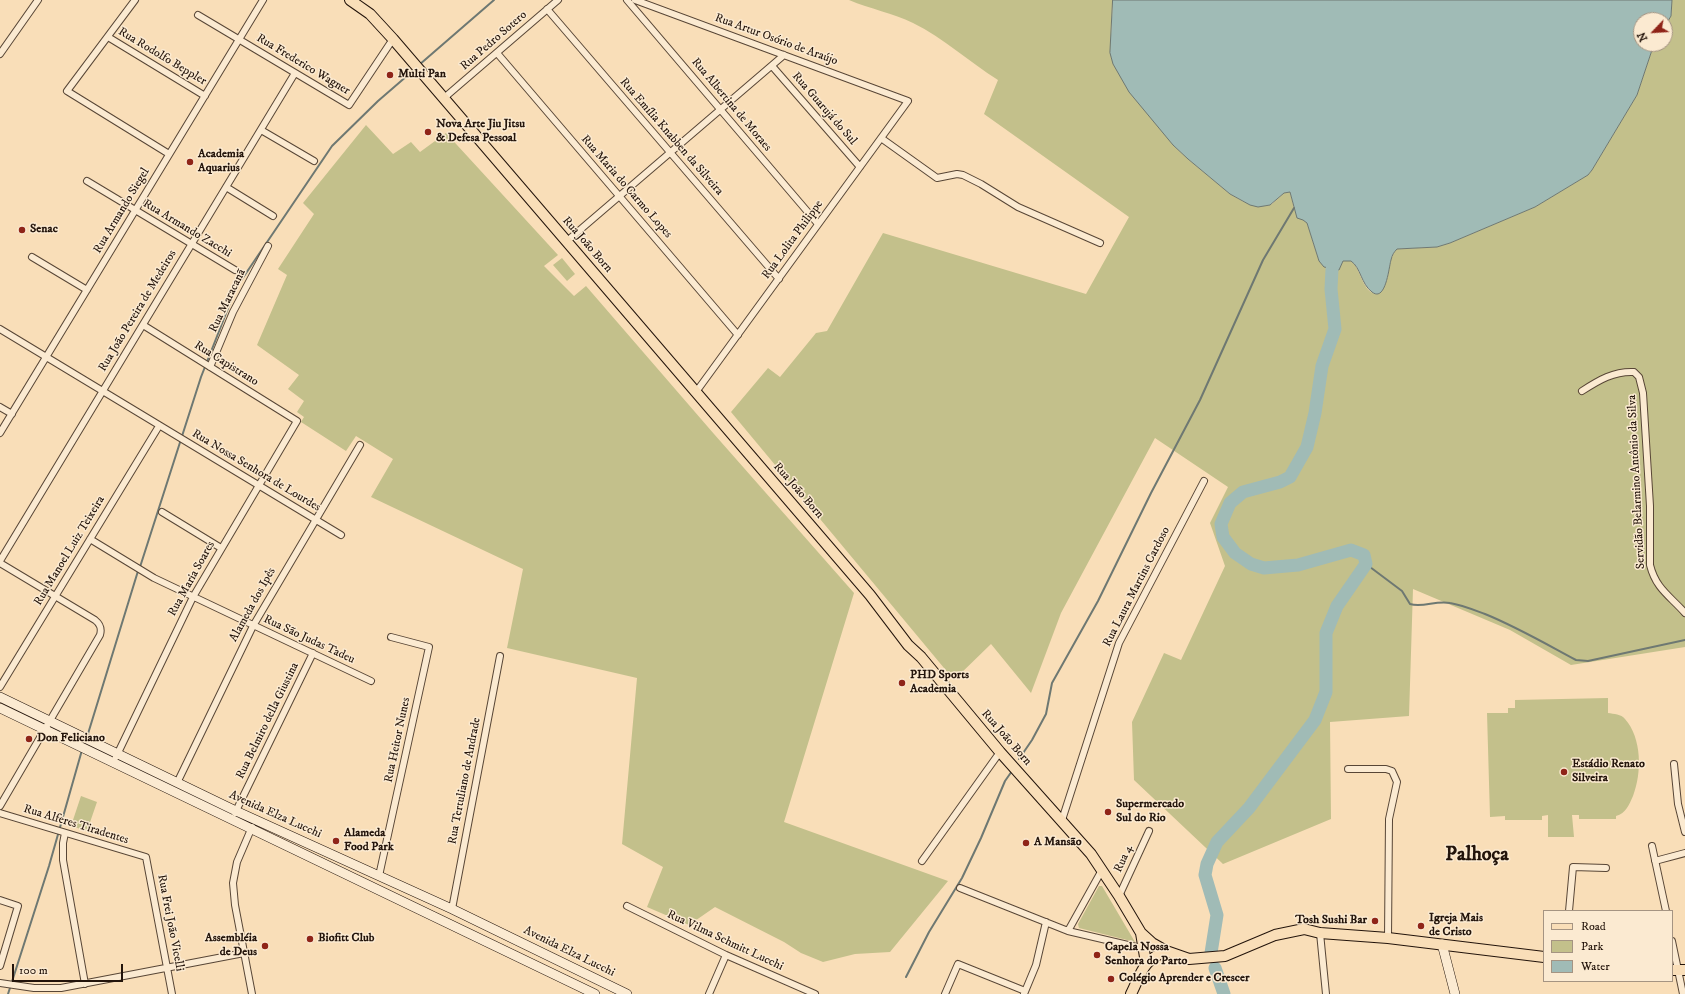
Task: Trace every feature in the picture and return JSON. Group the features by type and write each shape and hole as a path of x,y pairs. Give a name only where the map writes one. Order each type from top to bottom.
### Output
{"main road":[{"name":"Rua João Born","path":"350,0 370,14 393,39 870,596 908,645 921,657 1000,752 1091,854 1141,933"},
{"name":"Avenida Elza Lucchi","path":"0,697 47,725 234,816 256,820 452,909 627,994"},
{"name":"Avenida Elza Lucchi","path":"0,708 47,725"},
{"name":"Avenida Elza Lucchi","path":"115,758 177,783 234,816 252,829 596,994"},
{"path":"1141,933 1152,944 1166,951 1189,959 1225,956 1275,935 1304,929 1320,933 1388,938 1543,957"},
{"path":"1141,933 1145,949 1146,963"},
{"path":"1442,944 1455,994"},
{"path":"1131,994 1146,963 1154,956 1166,951"},
{"path":"538,966 543,953"}],"street":[{"path":"0,54 38,0"},
{"path":"135,0 68,91 169,154"},
{"name":"Rua Armando Siegel","path":"0,433 263,0"},
{"name":"Rua Pedro Sotero","path":"444,98 558,0"},
{"name":"Rua Albertina de Moraes","path":"627,0 818,224"},
{"name":"Rua Artur Osório de Araújo","path":"635,0 908,101"},
{"name":"Rua Emília Knabben da Silveira","path":"547,9 779,279"},
{"name":"Rua Frederico Wagner","path":"198,15 349,105 393,39"},
{"name":"Rua Rodolfo Beppler","path":"108,37 205,96"},
{"name":"Rua Maria do Carmo Lopes","path":"497,53 738,335"},
{"path":"567,241 784,55"},
{"name":"Rua Guarujá do Sul","path":"772,66 860,167"},
{"name":"Rua João Pereira de Medeiros","path":"0,562 295,73"},
{"name":"Rua Lolita Philippe","path":"696,392 908,101"},
{"path":"261,130 314,161"},
{"path":"881,138 937,178 957,174 963,175 981,184 1018,207 1100,243"},
{"name":"Rua Armando Zacchi","path":"87,181 236,270"},
{"path":"226,187 273,216"},
{"name":"Rua Maracanã","path":"210,366 233,312 268,246"},
{"path":"32,257 87,290"},
{"name":"Rua Capistrano","path":"143,325 297,421"},
{"name":"Rua Nossa Senhora de Lourdes","path":"0,329 341,536"},
{"name":"Servidão Belarmino Antônio da Silva","path":"1582,391 1608,375 1625,371 1634,372 1639,377 1643,393 1650,506 1650,565 1652,573 1660,588 1685,613"},
{"path":"0,407 12,414"},
{"name":"Rua Maria Soares","path":"115,758 193,597 297,421"},
{"name":"Rua Manoel Luiz Teixeira","path":"0,687 159,426"},
{"name":"Alameda dos Ipês","path":"177,783 253,626 360,445"},
{"name":"Rua Laura Martins Cardoso","path":"1062,820 1120,643 1204,481"},
{"path":"162,512 221,548"},
{"name":"Rua São Judas Tadeu","path":"90,540 142,572 371,681"},
{"path":"0,562 95,620 100,627 100,635 0,806"},
{"name":"Rua Heitor Nunes","path":"379,876 429,647 391,637"},
{"name":"Rua Belmiro della Giustina","path":"234,816 313,653"},
{"name":"Rua Tertuliano de Andrade","path":"452,909 500,656"},
{"path":"922,861 1000,752"},
{"path":"1674,764 1678,804 1685,832"},
{"path":"1348,769 1386,769 1395,775 1397,782 1389,820 1388,938"},
{"name":"Rua Alferes Tiradentes","path":"0,813 146,857"},
{"path":"252,994 235,905 234,878 237,862 256,820"},
{"name":"Rua 4","path":"1119,896 1149,831"},
{"path":"63,832 63,860 85,984"},
{"path":"1652,846 1666,910"},
{"path":"1655,861 1685,853"},
{"name":"Rua Frei João Vicelli","path":"146,857 172,994"},
{"path":"1569,910 1574,868 1606,868"},
{"path":"1068,932 1102,870"},
{"path":"960,888 1068,932 1145,949"},
{"path":"0,900 18,906 0,966"},
{"name":"Rua Vilma Schmitt Lucchi","path":"627,906 726,955 815,994"},
{"path":"945,994 958,964 1024,993 1038,959 1046,922"},
{"path":"1320,933 1326,994"},
{"path":"1673,946 1683,994"},
{"path":"0,983 17,986 48,988 85,984 244,953"},
{"path":"710,994 726,955"}],"green space":[{"path":"849,0 1113,0 1111,57 1173,145 1230,194 1244,202 1267,206 1272,204 1284,193 1290,192 1294,208 1307,223 1319,261 1351,261 1368,289 1372,293 1377,294 1385,284 1393,254 1397,249 1437,247 1450,243 1535,207 1588,175 1637,95 1651,52 1673,52 1672,0 1685,0 1685,647 1571,665 1510,630 1413,589 1409,716 1330,722 1331,819 1223,864 1134,780 1132,722 1164,653 1181,660 1225,566 1210,523 1228,487 1155,438 1061,613 1031,693 991,644 954,680 731,412 768,368 780,377 816,333 827,331 883,233 1086,294 1129,217 984,114 998,80 924,29 898,16"},
{"path":"366,125 393,154 411,142 420,152 446,133 558,255 544,266 574,296 586,286 854,593 784,822 948,881 890,952 855,954 823,962 801,953 784,942 715,907 689,925 647,907 663,867 622,844 637,678 507,648 523,569 371,497 393,459 356,436 346,451 301,422 304,417 297,412 304,401 288,389 299,375 257,345 287,275 278,269 314,214 303,203"},
{"path":"562,258 575,274 567,281 553,265"},
{"name":"Estádio Renato Silveira","path":"1608,698 1608,713 1623,717 1631,727 1635,736 1639,756 1636,787 1625,811 1616,816 1616,819 1579,819 1579,815 1572,815 1574,837 1548,837 1548,815 1542,816 1542,820 1505,820 1505,816 1490,817 1487,713 1508,713 1508,708 1515,708 1515,700"},
{"path":"81,796 97,802 87,831 71,826"},
{"path":"1099,886 1102,886 1135,942 1079,928 1078,924"}],"water":[{"path":"1113,0 1672,0 1671,12 1633,12 1633,52 1651,52 1637,95 1588,175 1535,207 1450,243 1437,247 1397,249 1392,257 1384,288 1377,294 1368,289 1357,268 1351,261 1343,261 1339,270 1324,267 1319,261 1307,223 1297,218 1290,192 1284,193 1270,205 1258,207 1250,205 1230,194 1188,159 1173,145 1129,92 1113,64 1110,53"}],"waterway":[{"path":"419,65 494,0"},
{"path":"140,567 201,377 236,288 332,146 378,101 415,69"},
{"path":"1019,759 1032,740 1046,714 1052,683 1098,601 1151,493 1200,400 1263,260 1294,208"},
{"path":"1211,953 1217,915 1205,875 1207,864 1217,842 1249,808 1315,720 1326,692 1326,633 1337,606 1366,564 1364,555 1351,550 1298,565 1264,568 1251,564 1235,553 1223,537 1221,524 1230,503 1243,492 1280,482 1290,477 1307,447 1315,413 1322,366 1335,329 1331,289 1332,269"},
{"path":"1366,564 1402,591 1410,604 1420,605 1445,602 1468,608 1508,624 1576,660 1588,661 1685,640"},
{"path":"87,737 138,571"},
{"path":"8,994 49,866 82,750"},
{"path":"906,977 929,932 962,878 1005,781 1012,771"},
{"path":"1215,968 1224,994"}],"place":[{"name":"Multi Pan","path":"390,75"},
{"name":"Nova Arte Jiu Jitsu & Defesa Pessoal","path":"428,132"},
{"name":"Academia Aquarius","path":"190,162"},
{"name":"Senac","path":"22,230"},
{"name":"PHD Sports Academia","path":"902,683"},
{"name":"Don Feliciano","path":"29,739"},
{"name":"Estádio Renato Silveira","path":"1564,772"},
{"name":"Supermercado Sul do Rio","path":"1108,812"},
{"name":"Alameda Food Park","path":"336,841"},
{"name":"A Mansão","path":"1026,843"},
{"name":"Tosh Sushi Bar","path":"1375,921"},
{"name":"Igreja Mais de Cristo","path":"1421,926"},
{"name":"Biofitt Club","path":"310,939"},
{"name":"Assembléia de Deus","path":"265,946"},
{"name":"Capela Nossa Senhora do Parto","path":"1097,955"},
{"name":"Colégio Aprender e Crescer","path":"1111,979"}],"district":[{"name":"Palhoça","path":"1477,856"}]}
